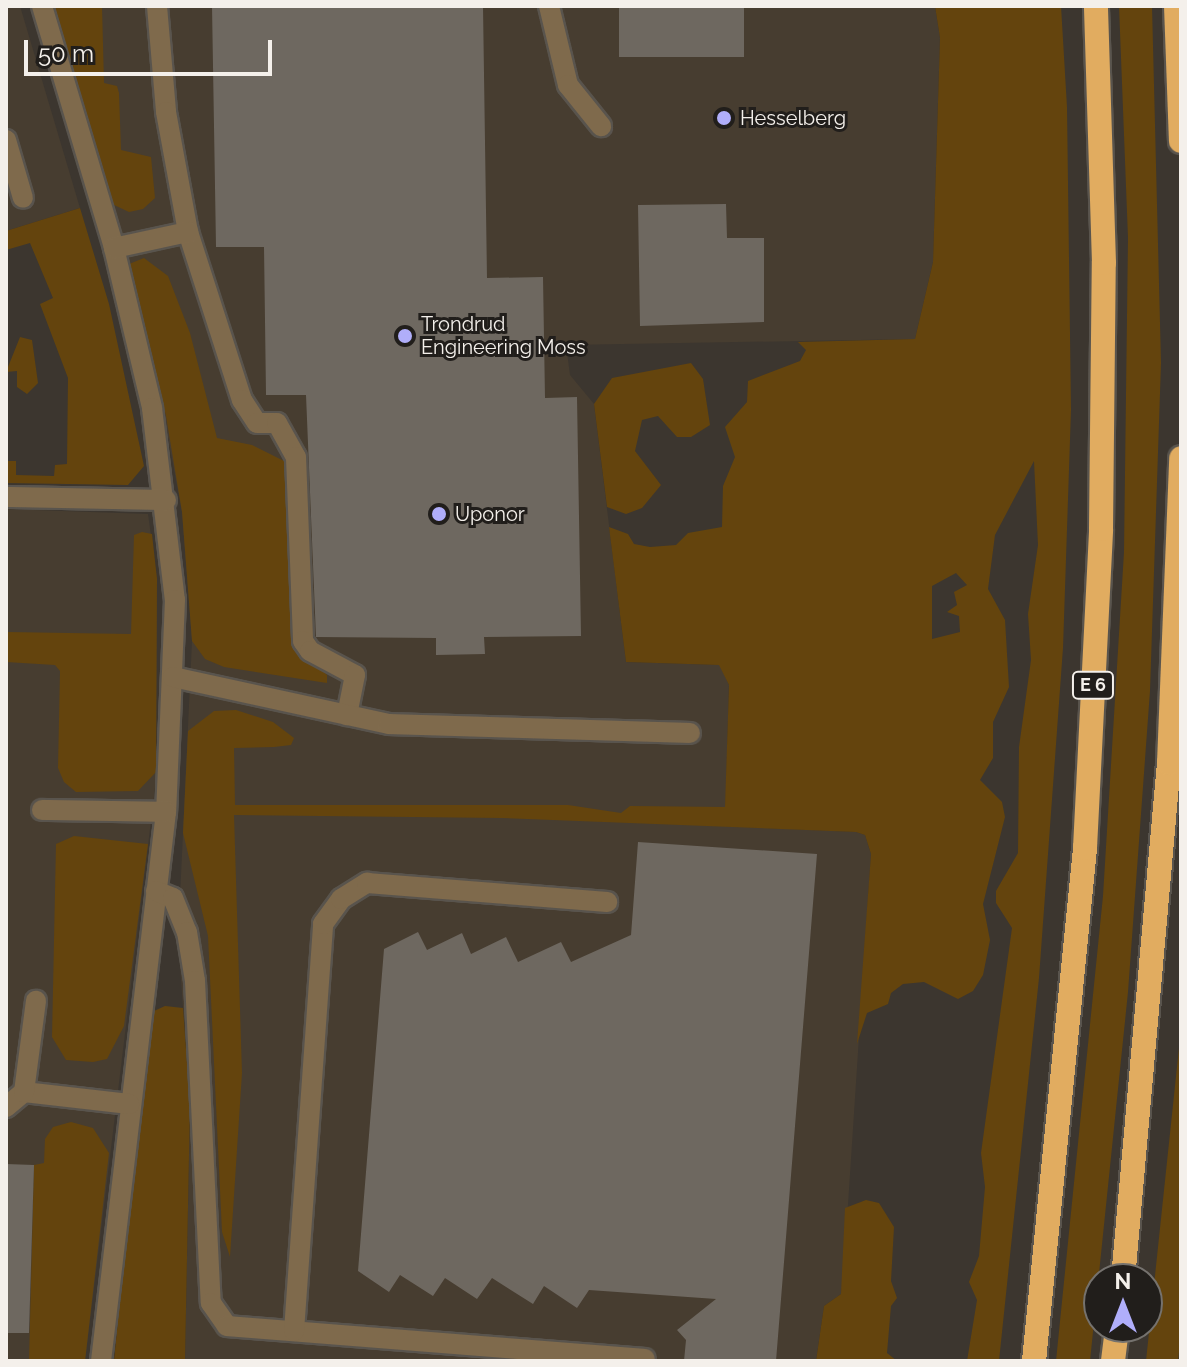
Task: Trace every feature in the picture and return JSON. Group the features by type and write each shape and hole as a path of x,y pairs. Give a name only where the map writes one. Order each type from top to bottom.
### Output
{"highway":[{"name":"E 6","path":"1034,1361 1085,848 1101,529 1104,263 1096,6"},
{"path":"1176,6 1181,141"},
{"path":"1124,1263 1169,763 1181,458"}],"street":[{"path":"42,6 114,248 152,408 166,500 175,600 166,812 129,1104 101,1361"},
{"path":"157,6 166,112 188,232 242,400 257,423 277,423 296,457 303,641 310,651 355,675 347,715"},
{"path":"549,6 568,85 601,126"},
{"path":"6,140 23,198"},
{"path":"114,248 188,232"},
{"path":"6,497 166,500"},
{"path":"173,677 389,724 690,733"},
{"path":"42,810 166,812"},
{"path":"294,1331 323,924 341,899 367,883 607,902"},
{"path":"156,891 173,898 187,932 195,981 211,1303 227,1326 645,1359"},
{"path":"6,1107 24,1092 36,1001"},
{"path":"24,1092 129,1104"}],"shaded area":[{"path":"6,6 20,6 80,208 6,231"},
{"path":"54,6 935,6 940,38 933,262 915,339 566,345 570,375 594,404 626,662 720,665 729,685 725,826 856,832 865,835 871,854 843,1281 841,1294 824,1306 816,1361 185,1361 190,1104 178,939 192,641 182,512 153,357"},
{"path":"54,6 102,6 104,83 117,86 119,93 121,150 151,157 155,198 143,209 129,212 112,204"},
{"path":"935,6 1061,6 1067,107 1071,410 1063,648 1039,978 999,1361 967,1361 977,1300 969,1282 979,1256 985,1187 981,1153 1012,928 996,903 996,891 1018,853 1019,747 1031,660 1028,614 1038,545 1034,461 995,535 988,589 1005,620 1009,687 993,722 993,758 980,780 1002,802 1005,817 983,904 990,940 983,975 973,991 958,999 924,982 903,984 891,993 888,1004 867,1013 857,1044 871,854 865,835 856,832 502,818 234,815 242,1073 230,1257 222,1232 208,936 183,833 188,731 214,711 236,710 273,722 294,738 291,745 234,748 235,805 568,805 621,813 630,806 725,807 729,685 719,665 626,662 609,527 628,534 634,544 650,547 676,545 688,533 722,527 723,486 735,457 725,427 747,402 748,381 800,361 806,350 798,342 915,339 933,262 940,38","holes":["956,573 967,585 954,592 957,605 947,612 959,616 960,632 932,639 932,586"]},
{"path":"1119,6 1152,6 1161,363 1150,691 1128,992 1100,1263 1083,1263 1083,1343 1092,1343 1090,1361 1056,1361 1103,896 1124,552 1128,238"},
{"path":"80,208 109,304 144,466 128,485 6,483 6,461 16,461 16,475 54,476 55,465 67,464 68,378 40,304 53,298 30,243 6,250 6,231"},
{"path":"144,258 168,276 190,333 217,438 252,445 284,461 290,479 299,651 327,675 327,683 224,667 205,659 192,641 182,512 166,416 129,264"},
{"path":"20,337 32,340 38,383 27,394 17,387 17,371 6,372"},
{"path":"691,363 703,379 710,425 691,437 677,437 658,416 642,420 635,451 661,485 642,508 626,514 607,507 594,404 612,378"},
{"path":"6,509 148,514 157,579 156,780 85,1361 6,1361"},
{"path":"142,532 152,534 157,579 156,772 138,791 76,792 64,782 58,768 60,671 55,665 6,662 6,632 131,634 134,535"},
{"path":"74,836 148,844 124,1026 107,1059 93,1062 66,1060 52,1037 56,844"},
{"path":"165,1006 183,1008 190,1104 185,1361 114,1361 136,1137 154,1011"},
{"path":"1181,1029 1181,1334 1178,1361 1146,1361 1148,1343 1163,1343 1163,1263 1156,1263"},
{"path":"71,1122 93,1128 109,1153 85,1361 29,1361 34,1165 44,1163 45,1139 53,1127"},
{"path":"866,1200 879,1203 894,1227 891,1281 897,1298 891,1306 887,1353 897,1361 816,1361 824,1306 841,1294 845,1208"}],"building":[{"name":"Trondrud Engineering Moss","path":"212,6 483,6 487,278 543,277 545,398 577,397 581,636 484,637 485,654 436,655 436,638 316,637 306,395 266,395 264,247 216,247"},
{"path":"619,6 744,6 744,57 619,57"},
{"path":"726,204 727,238 764,238 764,322 640,326 638,205"},
{"path":"638,842 817,854 776,1361 684,1361 686,1340 677,1330 716,1299 589,1290 577,1308 544,1286 533,1304 492,1278 477,1299 445,1278 433,1296 400,1275 389,1292 358,1271 384,949 418,932 427,950 462,933 471,954 506,937 518,962 561,942 571,962 631,935"},
{"path":"6,1164 34,1165 29,1333 6,1333"}],"place":[{"name":"Hesselberg","path":"724,118"},
{"name":"Trondrud Engineering Moss","path":"405,336"},
{"name":"Uponor","path":"439,514"}]}
